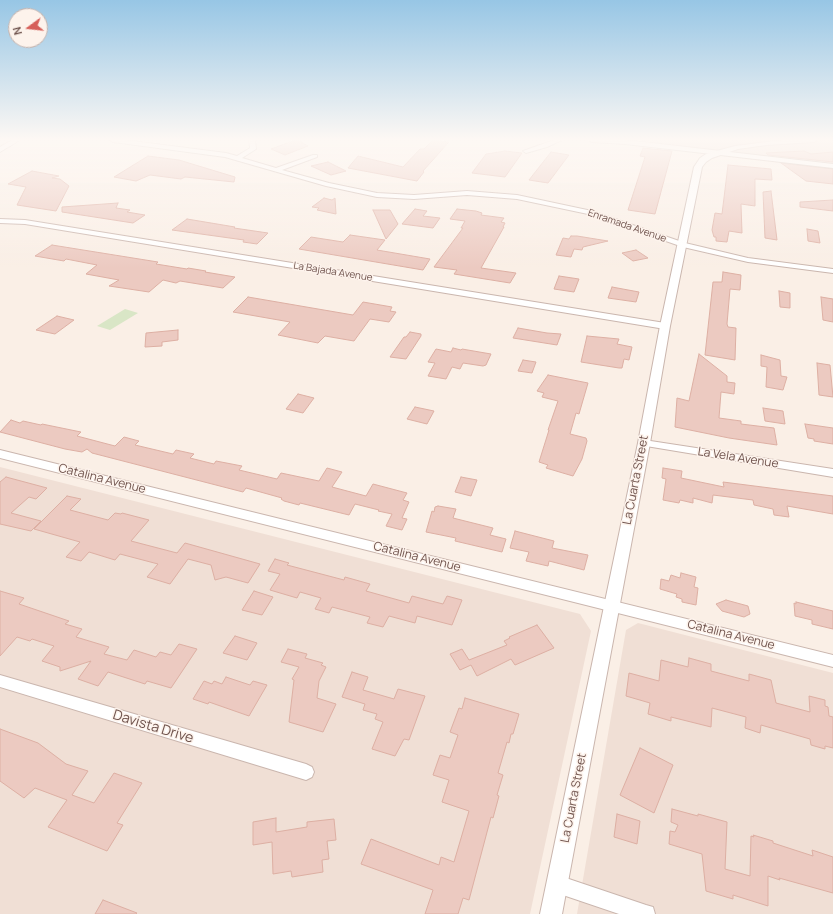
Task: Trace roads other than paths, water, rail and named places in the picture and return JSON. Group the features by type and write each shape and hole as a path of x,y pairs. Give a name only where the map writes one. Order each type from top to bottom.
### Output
{"street":[{"name":"Enramada Avenue","path":"320,183 376,196 414,197 467,193 517,198 590,212 682,245 748,260 833,271"},
{"name":"La Cuarta Street","path":"551,914 644,443 665,326 695,183"},
{"name":"La Bajada Avenue","path":"0,221 25,222 665,326"},
{"name":"La Vela Avenue","path":"644,443 833,473"},
{"name":"Catalina Avenue","path":"1,456 611,605 833,661"},
{"name":"Davista Drive","path":"0,681 306,772"},
{"path":"557,884 646,914"}]}
